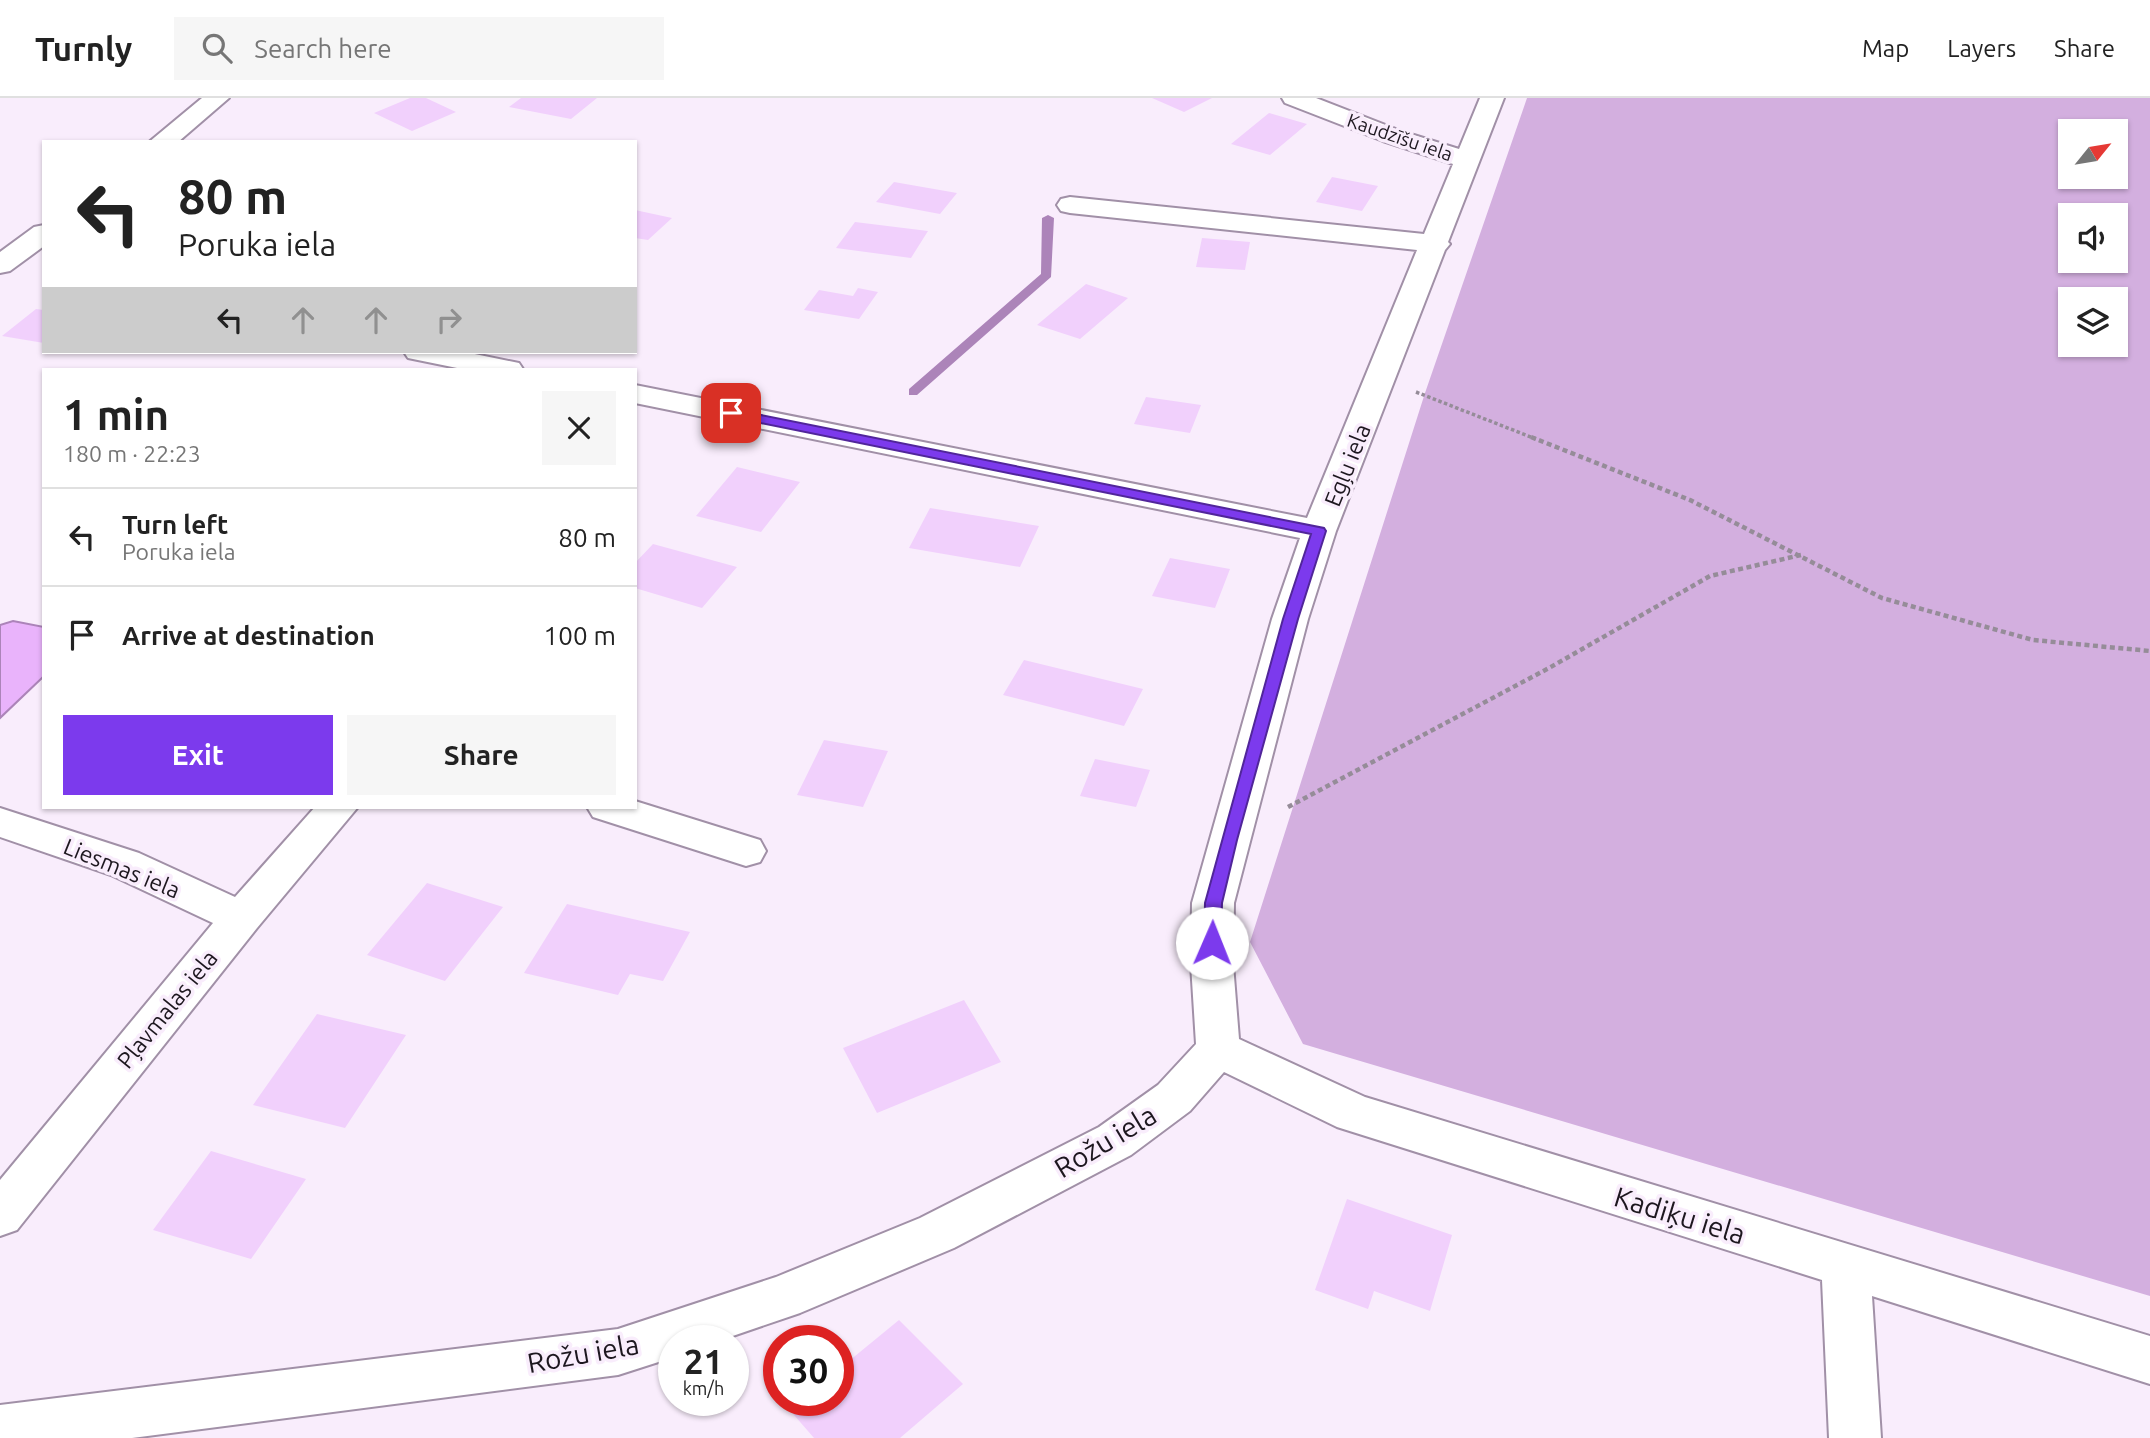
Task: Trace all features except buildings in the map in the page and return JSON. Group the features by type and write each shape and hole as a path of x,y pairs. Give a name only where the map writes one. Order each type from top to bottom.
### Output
{"street":[{"path":"165,140 218,98"},
{"name":"Kaudzīšu iela","path":"1294,98 1392,136 1466,160"},
{"name":"Egļu iela","path":"1218,1049 1212,964 1213,903 1290,619 1319,531 1436,244 1492,98"},
{"path":"1070,205 1436,244"},
{"path":"2,263 42,234"},
{"path":"2,263 42,270"},
{"path":"428,359 500,368"},
{"path":"637,394 1319,531"},
{"name":"Pļavmalas iela","path":"0,1215 242,917 336,809"},
{"path":"613,809 746,851"},
{"name":"Liesmas iela","path":"0,822 125,864 199,900 242,917"},
{"name":"Kadiķu iela","path":"1218,1049 1353,1113 2150,1360"},
{"name":"Rožu iela","path":"0,1430 618,1352 783,1297 937,1233 1115,1142 1174,1098 1218,1049"},
{"path":"1846,1267 1855,1438"}],"path":[{"path":"1382,378 1690,500 1882,598 2033,640 2150,651"},
{"path":"1229,840 1401,745 1549,668 1710,576 1801,555"}],"shaded area":[{"path":"1527,98 2150,98 2150,1296 1303,1044 1250,942 1425,393"},
{"path":"13,621 42,627 42,678 0,718 0,625"}],"waterway":[{"path":"913,392 1047,275 1048,218"}],"route":[{"path":"731,413 1319,531 1290,619 1229,840 1213,903 1212,943"}]}
